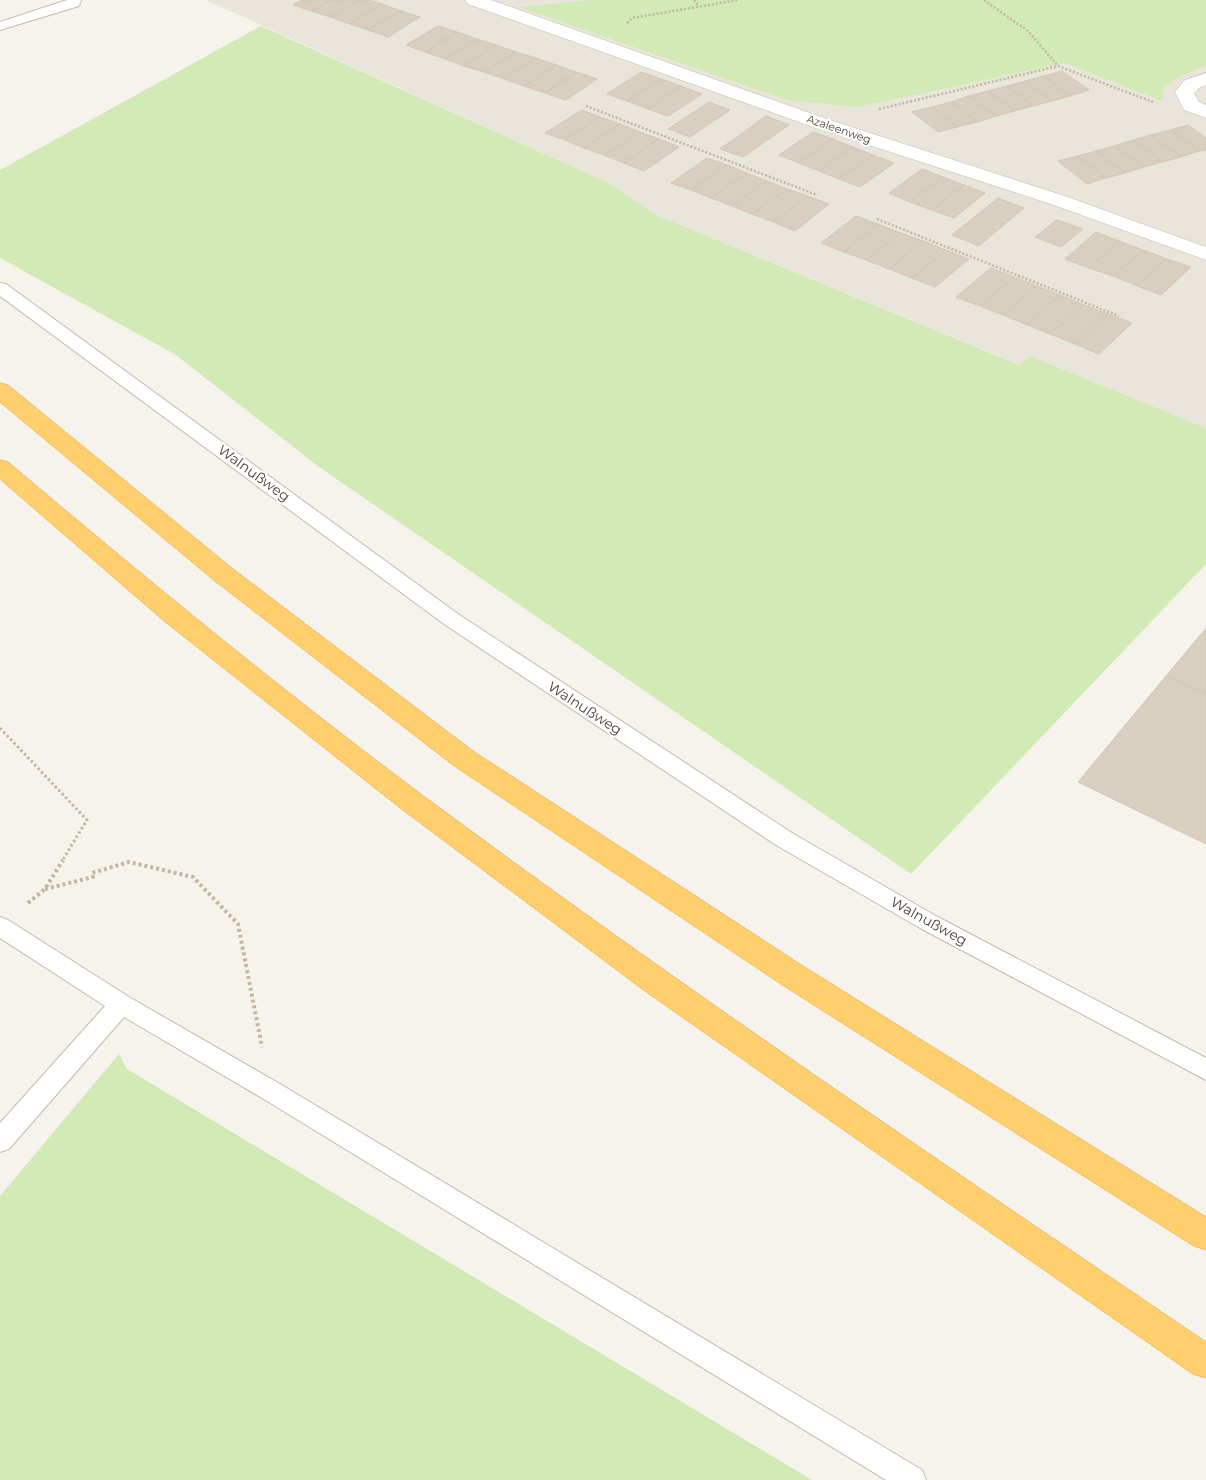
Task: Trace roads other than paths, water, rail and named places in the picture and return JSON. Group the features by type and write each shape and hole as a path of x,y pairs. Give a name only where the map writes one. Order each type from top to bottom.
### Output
{"highway":[{"path":"0,390 224,575 463,758 796,977 1206,1235"},
{"path":"0,467 172,614 409,800 656,982 1206,1362"}],"street":[{"name":"Azaleenweg","path":"474,0 606,45 820,123 1058,200 1206,254"},
{"path":"1198,109 1184,92 1192,84 1206,79"}],"lane":[{"path":"0,26 74,3 74,0"},
{"name":"Walnußweg","path":"0,288 452,619 784,840 928,922 1206,1070"},
{"path":"0,926 121,1004 271,1091 912,1480"},
{"path":"0,1141 121,1004"}]}
